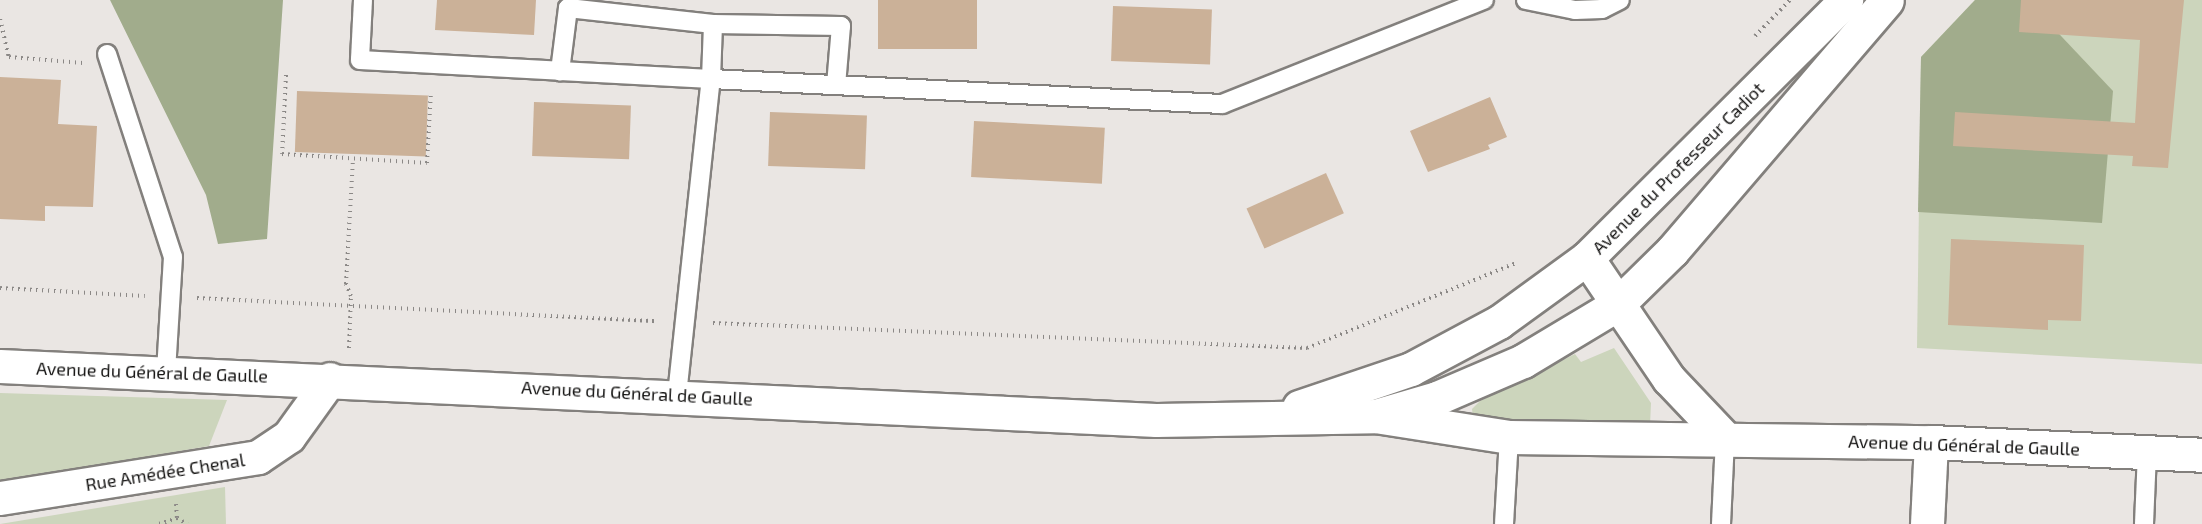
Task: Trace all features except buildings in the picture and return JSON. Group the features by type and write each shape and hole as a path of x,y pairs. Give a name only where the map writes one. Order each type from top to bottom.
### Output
{"main road":[{"name":"Avenue du Professeur Cadiot","path":"1499,322 1587,258 1846,0"},
{"path":"1618,304 1672,250 1887,0"},
{"path":"1587,258 1669,379 1725,438"},
{"name":"Avenue du Général de Gaulle","path":"1375,416 1437,398 1523,361 1618,304"},
{"name":"Avenue du Général de Gaulle","path":"1274,415 1411,369 1499,322"},
{"name":"Avenue du Général de Gaulle","path":"0,366 677,395 1156,420 1274,415 1375,416 1509,437 1931,442 2202,454"},
{"name":"Rue Amédée Chenal","path":"0,498 258,457 289,436 330,379"},
{"path":"1927,524 1931,442"}],"lane":[{"path":"363,0 360,60 1222,104 1484,0"},
{"path":"1526,0 1584,10 1602,9 1620,0"},
{"path":"560,71 567,8 713,24 841,26 836,86"},
{"path":"677,395 711,79 713,24"},
{"path":"109,60 173,257 173,297 166,372"},
{"path":"1504,524 1509,437"},
{"path":"1720,524 1725,438"},
{"path":"2144,524 2147,452"}],"path":[{"path":"0,19 9,57 109,60"},
{"path":"286,75 282,154 427,163 435,64"},
{"path":"350,335 351,305 346,284 353,158"},
{"path":"0,288 685,322 1307,348 1522,261"},
{"path":"159,524 177,518 187,524"}],"green space":[{"path":"110,0 283,0 267,239 218,244 206,195"},
{"path":"1975,0 2202,0 2202,364 1917,348 1921,57"},
{"path":"1975,0 2027,0 2113,91 2102,223 1918,212 1921,57"},
{"path":"1614,348 1651,403 1650,426 1483,423 1473,417 1472,409 1480,401 1575,354 1581,362"},
{"path":"0,393 227,400 209,446 0,482"},
{"path":"225,487 226,524 0,524"}]}
